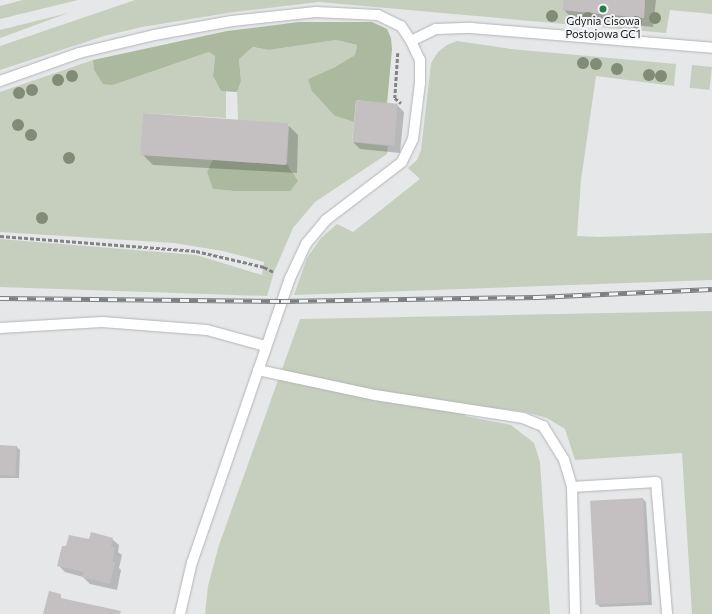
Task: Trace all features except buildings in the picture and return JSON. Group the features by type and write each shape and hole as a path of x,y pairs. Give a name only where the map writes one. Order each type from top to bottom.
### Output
{"lane":[{"path":"0,82 79,53 154,35 232,21 316,12 378,15 398,24 411,41 420,60 417,104 413,139 410,149 402,162 326,220 306,244 290,278 265,346 192,562 180,614"},
{"path":"411,41 436,29 471,28 712,48"},
{"path":"0,328 110,323 208,330 265,346"},
{"path":"258,370 375,395 523,418 543,426 564,460 572,487 575,614"},
{"path":"572,487 656,482 667,614"}],"path":[{"path":"398,24 395,98 401,103 400,110"},
{"path":"0,236 196,251 264,267"}],"green space":[{"path":"23,0 78,0 0,19 0,6"},
{"path":"135,0 563,0 562,10 644,18 645,0 712,0 712,14 670,10 666,33 319,2 234,12 142,27 104,36 0,70 0,46"},
{"path":"68,13 0,38 0,30"},
{"path":"299,22 372,22 387,29 391,38 392,49 387,104 356,100 354,122 335,116 312,91 308,79 335,67 355,55 357,45 336,40 269,50 253,47 239,59 241,81 237,92 221,91 213,76 215,56 209,52 113,85 103,84 94,70 93,60 227,31"},
{"path":"336,40 357,45 355,55 335,67 308,79 335,116 354,122 352,142 388,146 387,154 315,202 293,228 274,272 267,296 0,287 0,239 196,255 262,275 264,262 223,251 174,243 0,232 0,92 93,60 94,70 113,85 209,52 215,56 213,76 221,91 226,91 226,118 143,113 142,155 213,159 207,172 214,189 234,191 290,191 292,171 287,164 289,124 238,121 237,92 241,81 239,59 253,47 269,50"},
{"path":"457,41 511,49 676,64 674,86 596,76 581,180 577,236 599,237 712,233 712,280 294,295 307,258 321,238 337,224 353,232 420,179 408,168 417,160 421,150 431,63 438,52 447,45"},
{"path":"692,65 712,67 709,90 690,88"},
{"path":"213,159 287,164 298,181 290,191 234,191 213,189 207,172"},
{"path":"712,311 712,614 692,614 682,453 575,460 565,429 547,418 521,411 466,405 465,416 511,425 534,443 540,462 550,614 205,614 208,586 219,545 300,319"}],"railway":[{"path":"0,298 281,301 537,297 712,289"}],"place":[{"name":"Gdynia Cisowa Postojowa GC1","path":"603,9"}]}
